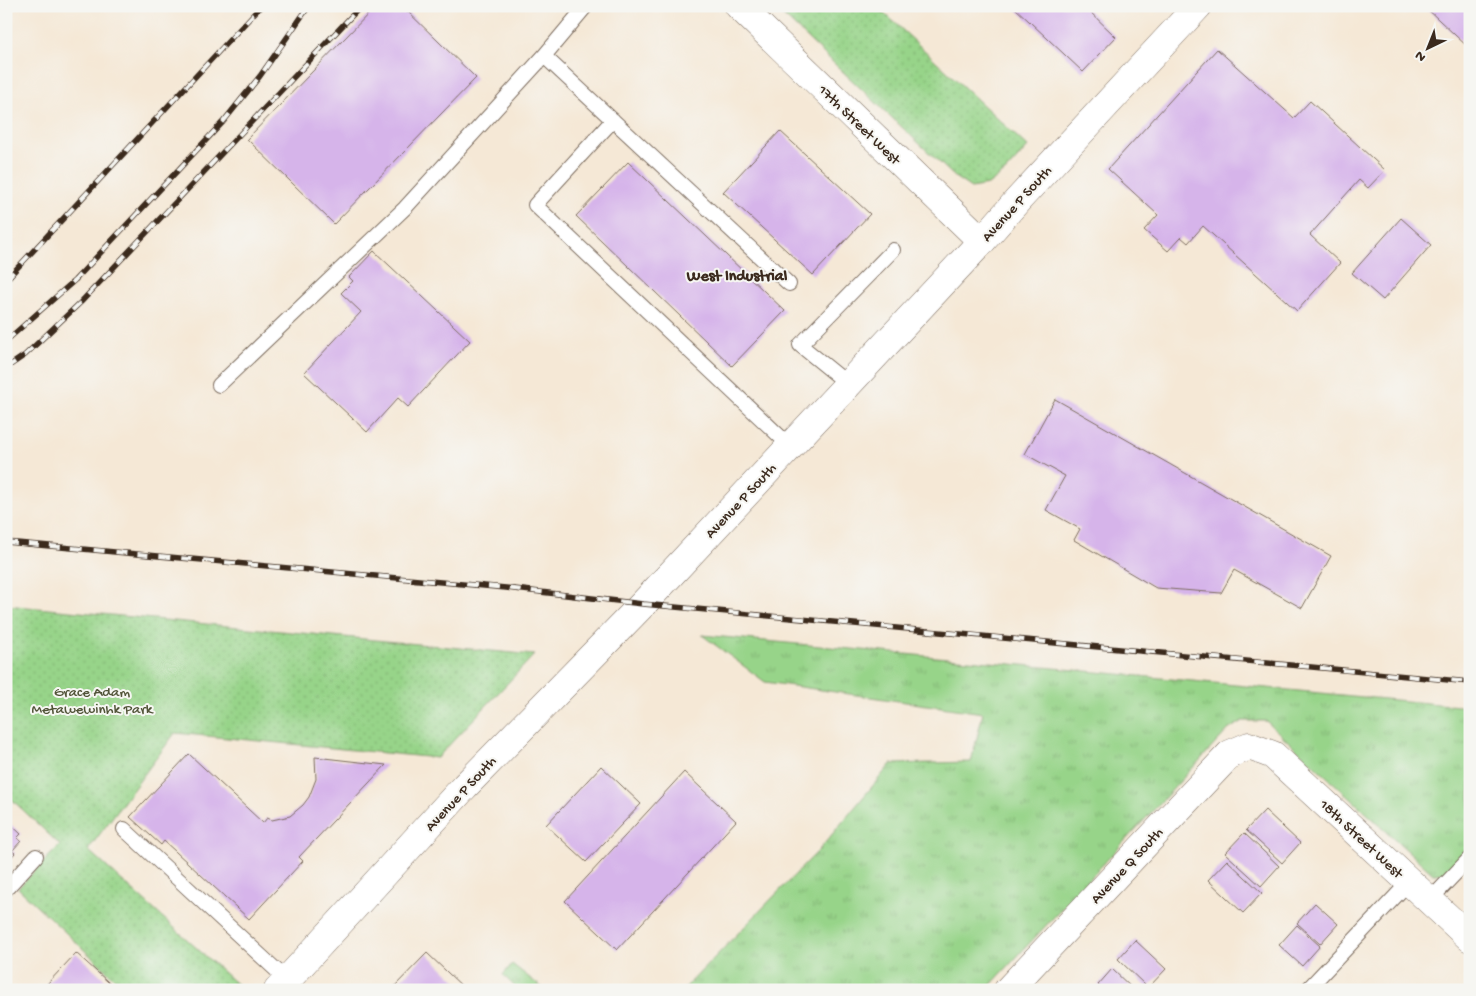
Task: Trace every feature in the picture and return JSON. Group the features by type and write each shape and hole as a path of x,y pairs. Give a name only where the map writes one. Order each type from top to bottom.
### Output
{"main road":[{"name":"17th Street West","path":"739,6 982,241"},
{"name":"Avenue P South","path":"283,985 465,786 643,604 982,241 1198,6"},
{"name":"18th Street West","path":"1249,746 1273,755 1470,938"},
{"name":"Avenue Q South","path":"1008,990 1230,754 1249,746"}],"lane":[{"path":"219,384 405,208 544,56 586,6"},
{"path":"544,56 789,284"},
{"path":"613,120 535,205 790,446"},
{"path":"848,384 800,345 893,250"},
{"path":"124,829 283,985"},
{"path":"6,889 36,856"},
{"path":"1430,900 1470,858"},
{"path":"1307,990 1410,881"}],"green space":[{"path":"773,6 877,6 1028,147 1006,171 988,185 971,188 956,178"},
{"name":"Grace Adam Metawewinhk Park","path":"6,605 534,655 437,758 175,733 88,850 242,989 127,990 18,888 60,845 6,794"},
{"path":"702,635 1470,707 1470,848 1447,873 1433,874 1266,721 1242,721 1228,730 986,990 683,990 819,850 891,764 971,762 983,713 765,682"},
{"path":"512,964 545,990 518,990 503,975"}],"building":[{"path":"376,6 402,6 476,78 334,224 247,139"},
{"path":"1013,6 1084,6 1116,37 1083,72"},
{"path":"1424,6 1470,6 1470,49"},
{"path":"1217,49 1294,118 1310,101 1385,170 1368,188 1359,180 1310,235 1340,263 1297,311 1203,226 1188,243 1181,237 1168,251 1144,230 1158,215 1108,169"},
{"path":"780,131 870,214 813,275 723,192"},
{"path":"628,162 785,311 732,366 576,216"},
{"path":"1401,218 1431,245 1383,300 1352,273"},
{"path":"374,251 470,341 408,407 398,398 367,432 304,373 361,312 341,293 353,281 349,277"},
{"path":"1055,399 1331,556 1302,608 1234,570 1221,593 1156,588 1074,540 1080,529 1046,510 1065,476 1025,454"},
{"path":"189,754 263,823 267,818 272,820 290,816 303,805 309,797 316,779 315,757 386,765 299,857 303,861 249,919 164,841 161,845 130,817"},
{"path":"601,766 641,804 586,862 546,825"},
{"path":"684,772 736,821 617,950 565,901"},
{"path":"1265,810 1300,843 1282,863 1246,830"},
{"path":"6,820 21,834 17,838 21,841 12,851 15,853 6,863"},
{"path":"1244,833 1279,866 1261,886 1225,853"},
{"path":"1227,860 1262,893 1243,913 1208,880"},
{"path":"1315,903 1338,924 1320,944 1297,923"},
{"path":"1297,925 1320,946 1302,966 1279,945"},
{"path":"1135,940 1166,969 1148,988 1118,959"},
{"path":"76,953 117,990 54,990 47,984"},
{"path":"427,953 466,990 391,990"},
{"path":"1112,969 1134,990 1103,990 1098,985"}],"railway":[{"path":"6,280 261,6"},
{"path":"6,341 75,280 223,122 260,76 309,6"},
{"path":"6,368 25,355 81,302 361,6"},
{"path":"6,542 506,588 643,604 1470,682"}],"district":[{"name":"West Industrial","path":"737,274"}]}
